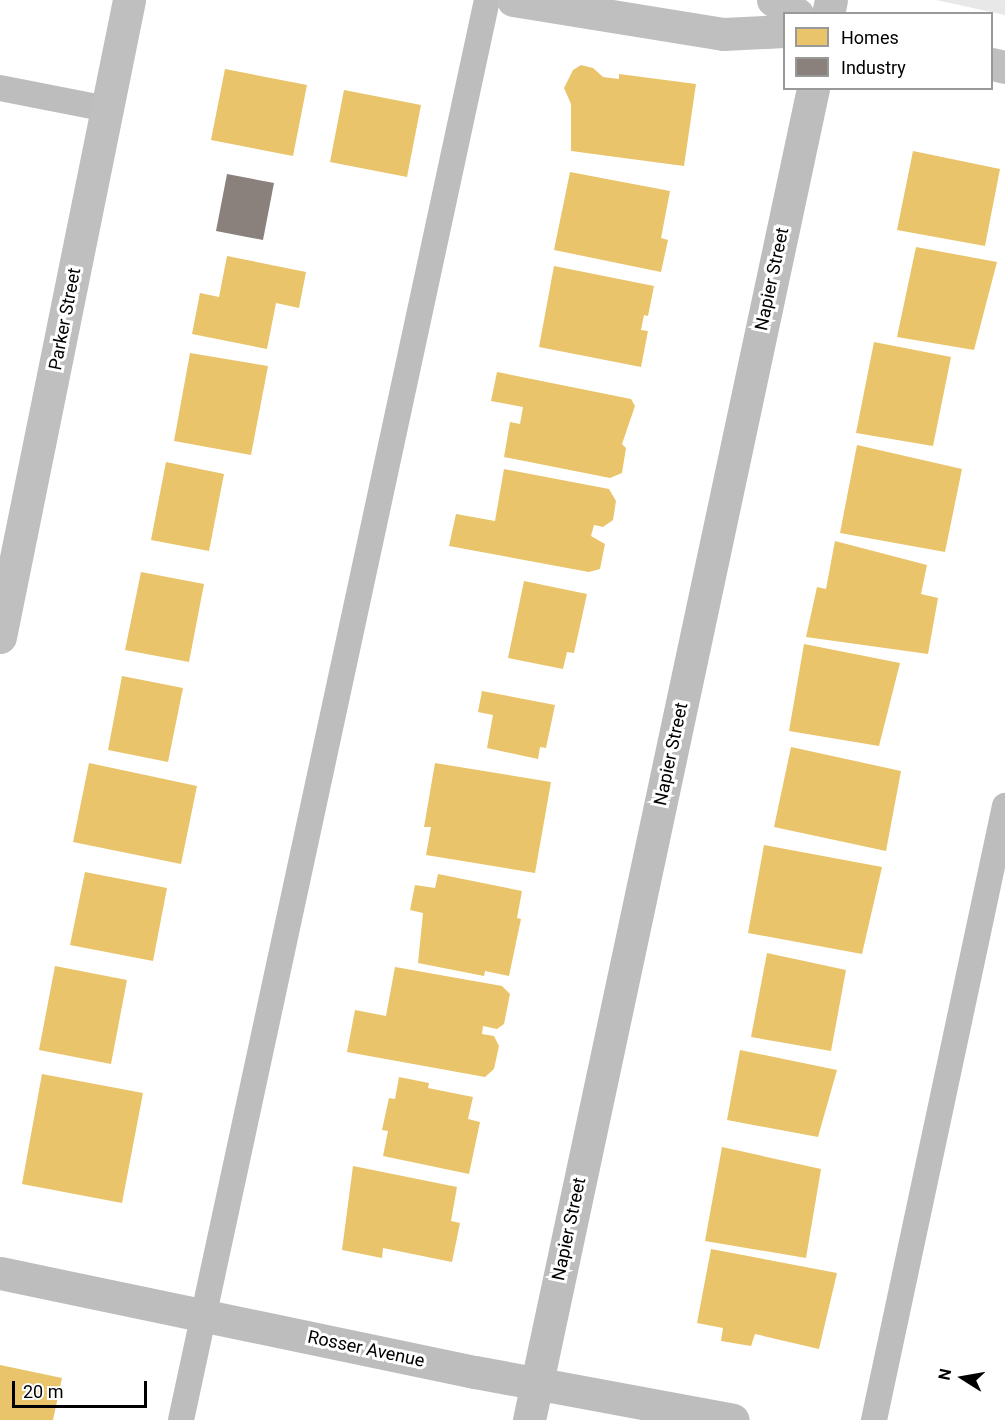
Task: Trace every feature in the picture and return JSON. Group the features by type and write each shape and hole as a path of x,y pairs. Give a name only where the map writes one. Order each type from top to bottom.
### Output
{"street":[{"name":"Parker Street","path":"0,637 129,0"},
{"path":"513,0 723,34 783,31"},
{"path":"773,0 794,12"},
{"name":"Napier Street","path":"530,1420 813,90"},
{"name":"Rosser Avenue","path":"0,1273 733,1420"}],"lane":[{"path":"181,1420 487,0"},
{"path":"0,88 107,109"},
{"path":"874,1420 1005,806"}],"shaded area":[{"path":"936,0 1005,0 1005,15"}],"building: Homes":[{"path":"581,65 593,68 603,77 619,79 619,74 696,84 684,166 571,151 571,104 564,88 573,70"},
{"path":"225,69 307,85 293,156 211,140"},
{"path":"344,90 421,105 407,177 330,162"},
{"path":"913,151 1000,169 985,246 897,230"},
{"path":"570,172 670,191 661,238 668,240 661,272 554,250"},
{"path":"916,247 997,262 974,350 897,337"},
{"path":"227,256 306,272 299,308 276,303 267,349 192,334 200,293 219,297"},
{"path":"554,266 654,286 648,316 644,315 641,330 648,331 641,367 539,347"},
{"path":"874,342 951,357 933,446 856,433"},
{"path":"190,353 268,366 251,455 174,441"},
{"path":"497,372 631,399 635,406 622,444 626,448 622,473 610,478 504,457 510,422 520,424 523,407 491,401"},
{"path":"857,445 962,469 945,552 840,533"},
{"path":"166,462 224,474 209,551 151,540"},
{"path":"504,469 609,489 616,501 613,520 603,527 594,525 591,536 605,544 600,569 589,572 449,546 456,514 495,521"},
{"path":"835,541 927,565 921,594 938,598 928,654 806,637 817,587 826,589"},
{"path":"141,572 204,584 189,662 125,650"},
{"path":"524,581 587,594 574,653 567,652 563,669 508,658"},
{"path":"804,644 900,663 879,746 789,731"},
{"path":"122,676 183,688 168,762 108,750"},
{"path":"482,691 555,705 546,748 540,747 538,759 487,748 493,715 478,712"},
{"path":"791,747 901,771 886,851 774,827"},
{"path":"89,763 197,786 181,864 73,842"},
{"path":"435,763 551,782 535,873 426,855 431,827 424,827"},
{"path":"764,845 882,867 862,954 748,933"},
{"path":"85,872 167,888 153,961 70,945"},
{"path":"438,874 522,891 517,918 521,919 509,976 485,971 484,976 418,963 423,913 410,910 415,885 435,888"},
{"path":"767,953 846,970 831,1051 751,1037"},
{"path":"55,966 127,980 111,1064 39,1050"},
{"path":"395,967 502,986 510,994 504,1024 497,1029 483,1026 482,1034 494,1036 499,1046 494,1069 485,1077 347,1052 355,1010 386,1016"},
{"path":"740,1050 837,1070 818,1137 727,1120"},
{"path":"42,1074 143,1093 122,1203 22,1184"},
{"path":"399,1077 429,1083 428,1088 473,1097 468,1119 480,1122 469,1174 383,1156 388,1131 382,1130 389,1098 395,1099"},
{"path":"722,1147 821,1169 806,1258 705,1241"},
{"path":"353,1166 457,1187 451,1221 460,1223 452,1262 383,1248 382,1258 342,1250"},
{"path":"711,1249 837,1273 819,1349 755,1334 751,1346 721,1341 723,1328 697,1323"},
{"path":"0,1365 62,1378 53,1420 0,1420"}],"building: Industry":[{"path":"227,174 274,183 263,240 216,231"}]}
